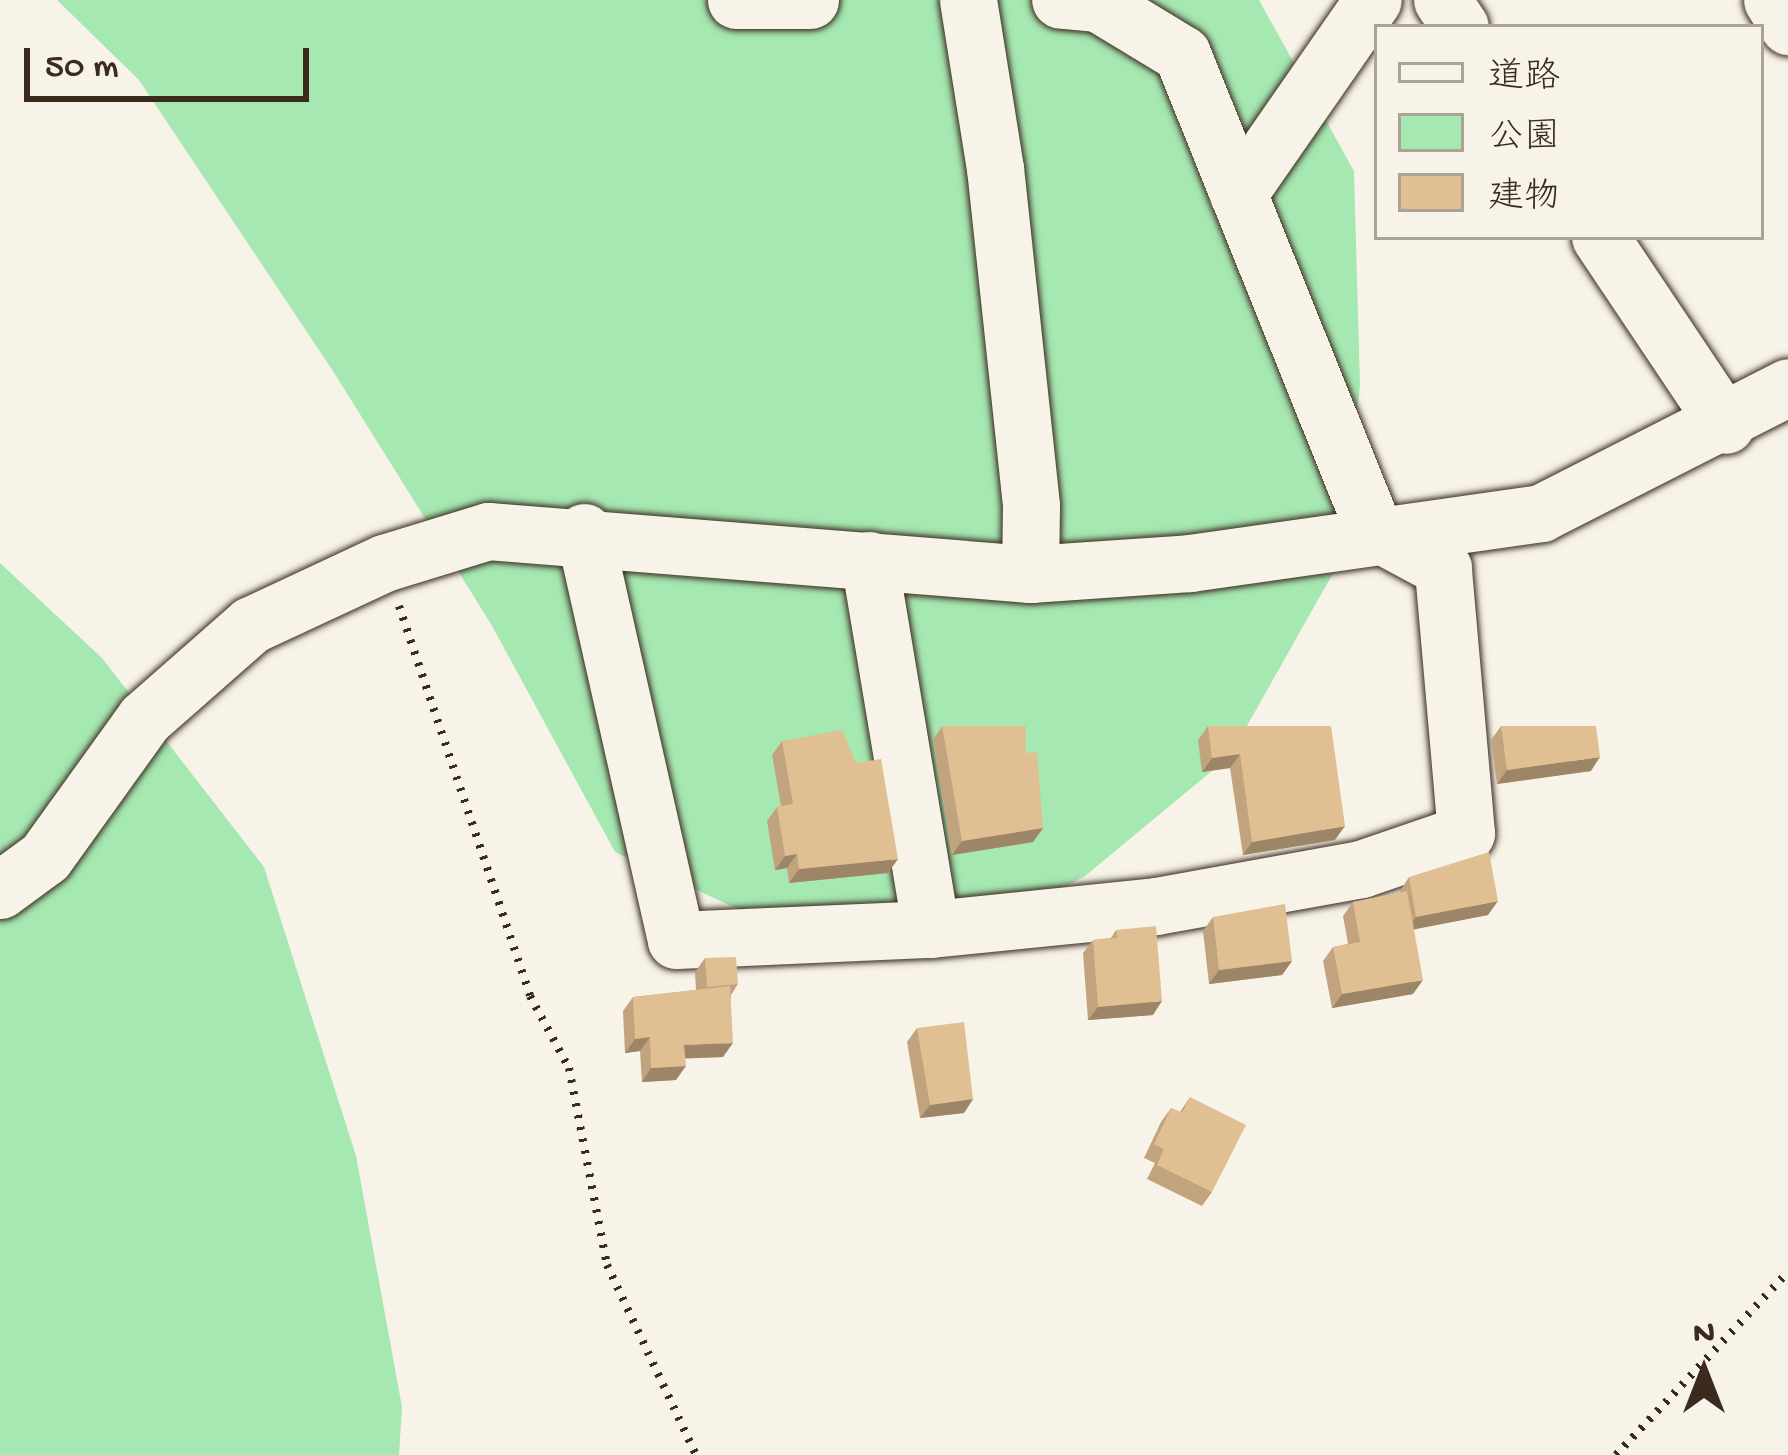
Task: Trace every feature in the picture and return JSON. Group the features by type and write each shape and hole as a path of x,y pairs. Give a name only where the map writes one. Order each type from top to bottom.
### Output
{"street":[{"path":"736,0 810,0"},
{"path":"968,0 995,168 1031,506 1030,574"},
{"path":"584,532 676,940 932,929 1201,898 1361,869 1466,833 1443,568 1374,531 1182,55 1098,3 1060,0"},
{"path":"1238,194 1373,0"},
{"path":"1772,0 1788,26"},
{"path":"1602,240 1726,425"},
{"path":"0,890 45,857 145,718 250,625 384,563 488,530 584,532 1030,574 1190,563 1374,531 1541,513 1726,425 1788,387"},
{"path":"869,560 932,929"}],"path":[{"path":"384,563 530,996 569,1068 607,1264 696,1455"},
{"path":"1616,1455 1788,1272"}],"green space":[{"path":"57,0 1259,0 1354,171 1360,385 1341,559 1230,756 1085,876 945,950 798,937 615,852 491,624 333,371 139,80"},
{"path":"0,563 102,658 264,867 356,1156 402,1407 399,1455 0,1455"}],"building":[{"path":"942,726 1026,726 1026,753 1037,752 1043,828 962,841"},
{"path":"1208,726 1331,726 1345,826 1252,842 1240,754 1212,758"},
{"path":"1501,726 1596,726 1600,757 1507,770"},
{"path":"842,730 856,763 881,759 898,859 799,869 797,854 785,856 777,807 793,804 782,741"},
{"path":"1489,852 1498,901 1416,917 1409,877"},
{"path":"1407,891 1423,980 1342,994 1333,947 1360,942 1353,902"},
{"path":"1285,904 1292,961 1219,970 1213,917"},
{"path":"1156,926 1162,1001 1098,1007 1093,940 1117,938 1116,930"},
{"path":"736,957 738,984 707,987 705,958"},
{"path":"730,986 733,1043 684,1045 686,1066 651,1068 650,1037 635,1039 633,997"},
{"path":"964,1022 973,1099 930,1105 917,1028"},
{"path":"1190,1097 1246,1125 1212,1192 1157,1165 1164,1149 1154,1144 1171,1108 1182,1113"}]}
